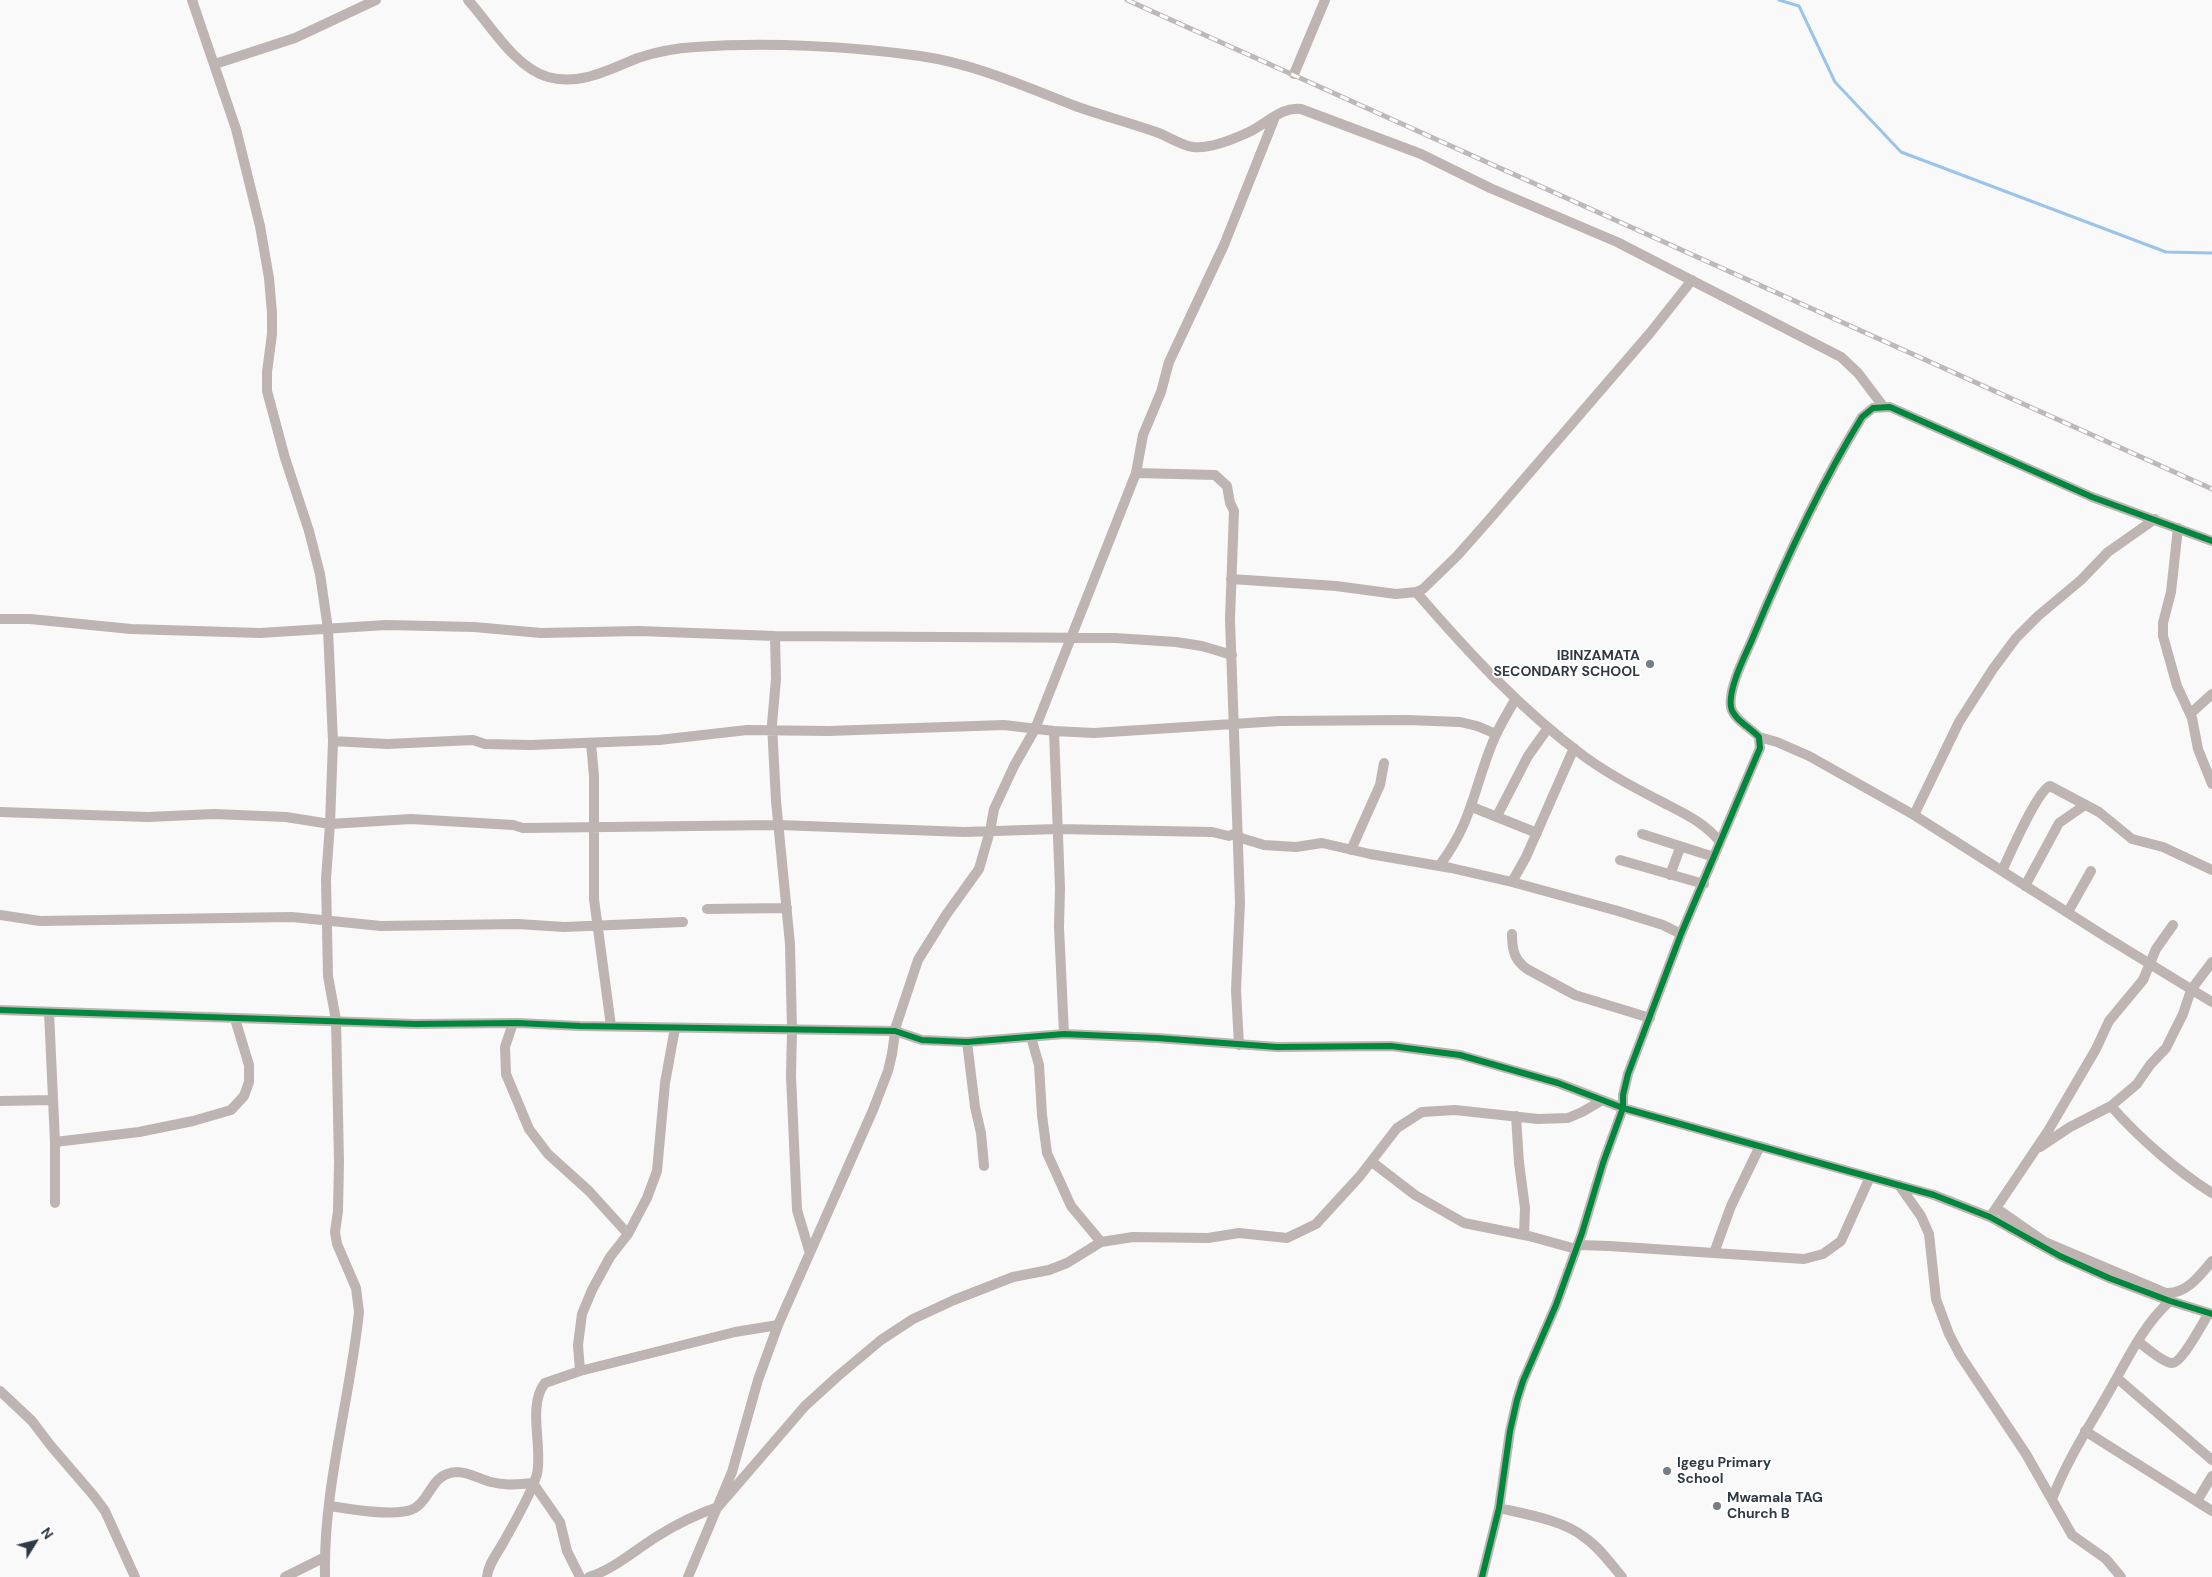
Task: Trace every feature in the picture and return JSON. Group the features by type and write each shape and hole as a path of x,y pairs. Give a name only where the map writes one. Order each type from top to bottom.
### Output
{"street":[{"path":"192,0 236,129 260,226 269,278 272,334 267,372 268,391 285,458 309,531 320,574 328,629 333,741 326,879 328,976 336,1020 339,1162 336,1237 344,1262 356,1288 359,1312 330,1506 325,1577"},
{"path":"215,64 295,38 376,0"},
{"path":"468,0 486,20 508,50 523,64 540,74 563,80 585,79 660,51 695,47 803,46 872,50 950,62 993,73 1080,107 1165,135 1194,147 1206,146 1250,132 1288,109 1302,109 1422,154 1490,188 1617,242 1692,280 1841,357 1858,373 1883,406"},
{"path":"1294,74 1325,0"},
{"path":"688,1577 732,1472 758,1380 778,1325 809,1250 873,1110 890,1063 895,1031 918,960 946,915 979,869 994,809 1014,766 1036,729 1136,473 1143,435 1161,392 1169,362 1224,245 1274,117"},
{"path":"1231,579 1336,586 1396,594 1416,592 1434,580 1457,556 1650,333 1692,280"},
{"path":"2212,541 2092,497 1905,412 1883,406 1869,410 1857,426 1807,517 1765,608 1742,663 1731,698 1732,709 1738,718 1759,737 1777,742 1809,756 1914,815 2148,964 2212,1002"},
{"path":"1136,473 1215,475 1227,486 1230,503 1234,511 1230,619 1236,833 1240,902 1236,990 1239,1045"},
{"path":"1914,815 1959,722 1993,669 2016,638 2038,616 2081,580 2108,552 2155,519"},
{"path":"2178,528 2171,592 2163,623 2163,636 2177,686 2190,714 2198,749 2212,784"},
{"path":"1416,592 1516,700 1548,728 1613,776 1694,818 1710,829 1720,842"},
{"path":"0,619 30,619 131,629 260,633 386,625 441,626 541,633 639,631 775,636 1115,638 1176,642 1202,646 1232,655"},
{"path":"775,636 776,679 773,731 787,908 792,1030 791,1076 797,1210 809,1250"},
{"path":"2190,714 2212,694"},
{"path":"1439,866 1461,834 1496,734 1516,700"},
{"path":"333,741 387,744 473,740 485,744 531,745 660,740 747,730 1004,726 1094,733 1280,721 1446,720 1477,726 1496,734"},
{"path":"1497,816 1528,756 1548,728"},
{"path":"1054,731 1057,773 1060,888 1059,927 1064,1034"},
{"path":"1482,1577 1498,1508 1510,1431 1520,1390 1556,1305 1577,1247 1623,1108 1623,1095 1628,1074 1681,934 1704,884 1760,748 1759,737"},
{"path":"591,743 594,776 593,829 596,924 611,1026"},
{"path":"1512,882 1537,833 1574,748"},
{"path":"1351,850 1380,785 1384,763"},
{"path":"2002,871 2025,823 2047,787 2056,789 2099,812 2132,839 2163,847 2212,870"},
{"path":"2025,886 2060,823 2085,805"},
{"path":"1472,807 1537,833"},
{"path":"0,812 148,817 214,814 286,817 330,824 411,819 512,825 522,828 593,829 779,825 990,831 1057,829 1212,832 1229,836 1236,833"},
{"path":"1236,833 1241,838 1264,844 1296,847 1322,843 1512,882 1641,918 1681,934"},
{"path":"1642,834 1680,848 1714,857"},
{"path":"1670,875 1680,848"},
{"path":"1620,860 1704,884"},
{"path":"2068,912 2091,872"},
{"path":"707,909 787,908"},
{"path":"0,916 40,921 292,917 381,926 518,924 564,927 596,924 683,922"},
{"path":"1990,1218 2036,1149 2096,1049 2108,1021 2143,980 2148,964 2174,925"},
{"path":"1512,934 1515,958 1527,969 1575,995 1650,1018"},
{"path":"2036,1149 2070,1127 2110,1106 2132,1089 2150,1065 2164,1051 2183,1014 2191,990 2212,962"},
{"path":"0,1010 415,1024 513,1023 675,1028 895,1031 922,1040 967,1042 1064,1034 1157,1038 1239,1045 1391,1046 1460,1055 1512,1068 1623,1108 1899,1185 1963,1205 2060,1256 2125,1285 2210,1313 2182,1356 2175,1363 2170,1364 2139,1342"},
{"path":"50,1012 55,1142 54,1203"},
{"path":"55,1142 139,1132 193,1121 231,1110 244,1096 249,1082 249,1065 235,1019"},
{"path":"513,1023 505,1047 506,1074 529,1129 548,1154 589,1191 628,1234"},
{"path":"580,1371 578,1345 582,1314 592,1290 610,1257 628,1234 647,1198 657,1171 666,1075 675,1028"},
{"path":"1031,1037 1039,1065 1042,1115 1047,1152 1071,1206 1101,1242"},
{"path":"967,1042 974,1107 981,1133 984,1166"},
{"path":"0,1102 53,1100"},
{"path":"589,1577 614,1566 668,1530 703,1512 718,1507 805,1406 881,1340 913,1319 954,1300 1013,1278 1049,1270 1067,1263 1101,1242 1133,1237 1208,1238 1240,1233 1287,1238 1316,1224 1372,1162 1397,1128 1422,1112 1455,1110 1538,1119 1568,1118 1601,1101"},
{"path":"2110,1106 2180,1171 2211,1192"},
{"path":"1516,1116 1519,1163 1525,1208 1524,1235"},
{"path":"1714,1253 1731,1206 1760,1146"},
{"path":"1372,1162 1415,1195 1464,1223 1577,1247 1804,1259 1822,1254 1839,1244 1844,1237 1870,1177"},
{"path":"1899,1185 1921,1216 1929,1234 1936,1299 1949,1334 1969,1371 2031,1462 2073,1536 2106,1559 2121,1577"},
{"path":"1996,1208 2045,1242 2166,1293 2176,1293 2187,1287 2212,1261"},
{"path":"2052,1499 2066,1465 2085,1431 2139,1342 2160,1310 2170,1301"},
{"path":"487,1576 489,1565 504,1542 533,1483 538,1458 538,1408 542,1387 545,1383 580,1371 735,1332 778,1325"},
{"path":"2117,1378 2212,1460"},
{"path":"0,1391 32,1421 105,1511 135,1577"},
{"path":"2085,1431 2212,1511"},
{"path":"330,1506 369,1511 410,1510 417,1507 432,1484 457,1472 505,1485 533,1483"},
{"path":"2197,1501 2212,1476"},
{"path":"533,1483 560,1522 567,1551 580,1577"},
{"path":"1498,1508 1536,1517 1572,1529 1595,1547 1622,1577"},
{"path":"285,1577 325,1557"}],"waterway":[{"path":"1779,0 1799,6 1835,82 1901,152 2166,252 2212,253"}],"railway":[{"path":"1127,0 2212,489"}],"cycle path":[{"path":"1482,1577 1499,1508 1510,1431 1523,1381 1556,1305 1582,1233 1603,1163 1623,1108 1623,1095 1628,1074 1681,934 1760,748 1759,737 1732,711 1731,700 1734,683 1802,527 1862,417 1873,408 1890,407 2092,497 2212,541"},
{"path":"0,1010 415,1024 518,1023 580,1026 895,1031 922,1040 967,1042 1064,1034 1157,1038 1277,1047 1391,1046 1460,1055 1558,1083 1623,1108 1934,1195 1990,1217 2060,1256 2109,1278 2170,1301 2212,1314"}],"place":[{"name":"IBINZAMATA SECONDARY SCHOOL","path":"1650,664"},
{"name":"Igegu Primary School","path":"1667,1471"},
{"name":"Mwamala TAG Church B","path":"1717,1506"}]}
